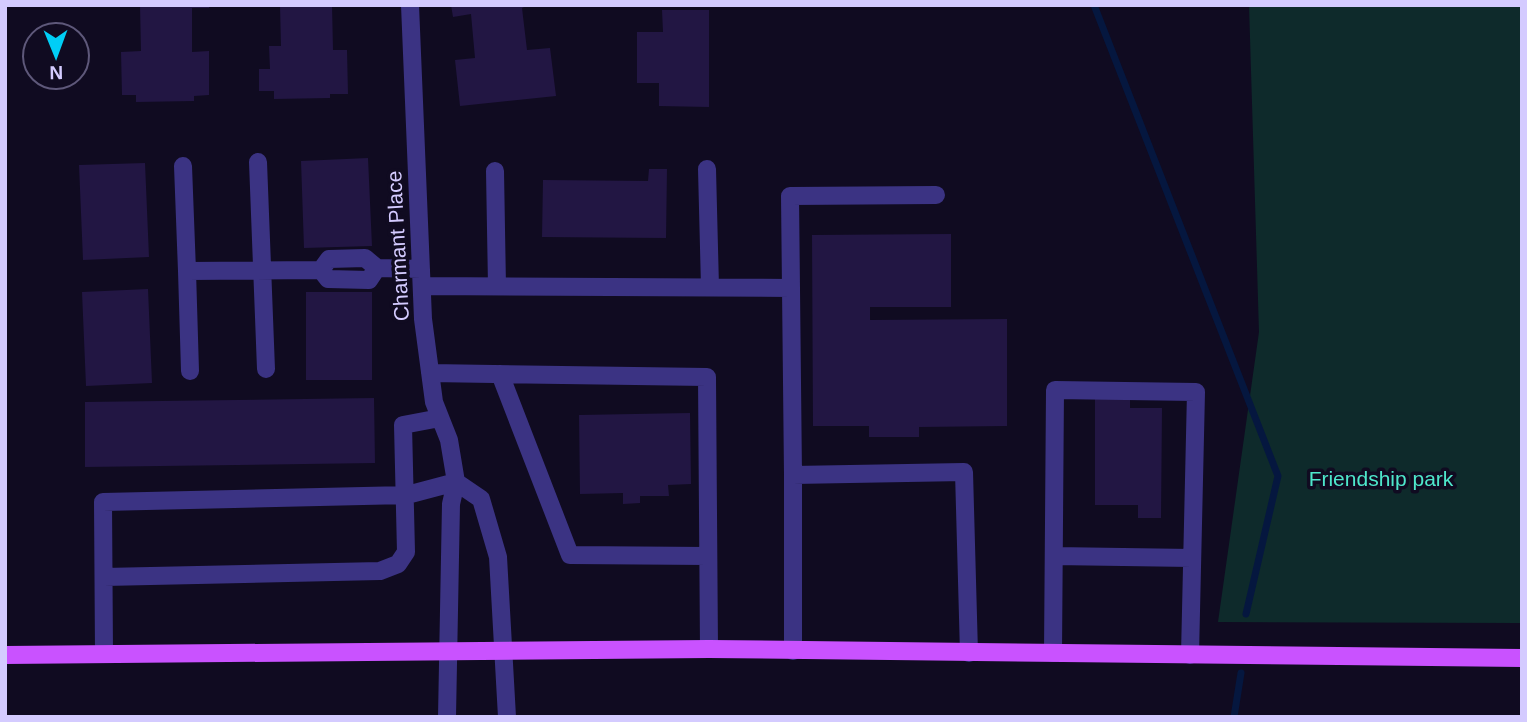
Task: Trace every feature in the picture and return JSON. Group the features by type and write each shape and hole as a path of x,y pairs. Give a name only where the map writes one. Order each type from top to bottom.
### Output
{"main road":[{"path":"5,655 448,649 709,649 1522,658"}],"street":[{"name":"Charmant Place","path":"410,5 421,277 430,373 434,402 449,440 456,482 451,504 447,717"},
{"path":"258,162 266,369"},
{"path":"183,166 190,371"},
{"path":"707,169 710,287"},
{"path":"495,171 497,286"},
{"path":"793,651 790,197 936,195"},
{"path":"187,271 321,270 328,279 369,280 377,268 421,277 497,286 791,288"},
{"path":"430,373 707,377 709,649"},
{"path":"500,374 570,555 708,556"},
{"path":"1053,653 1055,390 1196,393 1190,654"},
{"path":"104,577 380,570 398,565 406,552 407,495 403,425 440,418"},
{"path":"793,475 964,471 969,653"},
{"path":"104,653 103,502 407,495 456,482 481,499 491,526 502,586 507,717"},
{"path":"1054,556 1192,558"}],"green space":[{"name":"Friendship park","path":"1249,5 1522,5 1522,623 1218,622 1259,332"}],"building":[{"path":"140,5 209,5 209,8 192,8 192,52 209,51 209,95 194,96 194,101 136,102 136,95 122,95 121,52 141,51"},
{"path":"280,5 332,5 333,50 347,50 348,94 330,94 330,98 274,99 274,91 259,91 259,69 270,69 269,46 281,46"},
{"path":"451,5 528,5 522,8 527,50 550,48 556,96 460,106 455,60 475,58 471,14 453,17"},
{"path":"662,10 709,10 709,107 659,106 659,83 637,83 637,32 663,32"},
{"path":"368,158 372,246 304,248 301,161"},
{"path":"145,163 149,257 83,260 79,165"},
{"path":"649,169 667,169 666,238 542,237 543,180 648,181"},
{"path":"951,234 951,307 870,307 870,320 1007,319 1007,426 919,427 919,437 869,437 869,426 813,426 812,235"},
{"path":"148,289 152,383 86,386 82,292"},
{"path":"306,292 372,292 372,380 306,380"},
{"path":"374,398 375,463 85,467 85,402"},
{"path":"1095,398 1130,398 1130,408 1162,408 1161,518 1138,518 1138,505 1095,505"},
{"path":"690,413 691,484 668,485 669,496 640,496 640,503 623,504 623,493 580,494 579,415"}],"waterway":[{"path":"1094,5 1278,476 1246,614"},
{"path":"1234,717 1241,673"}]}
